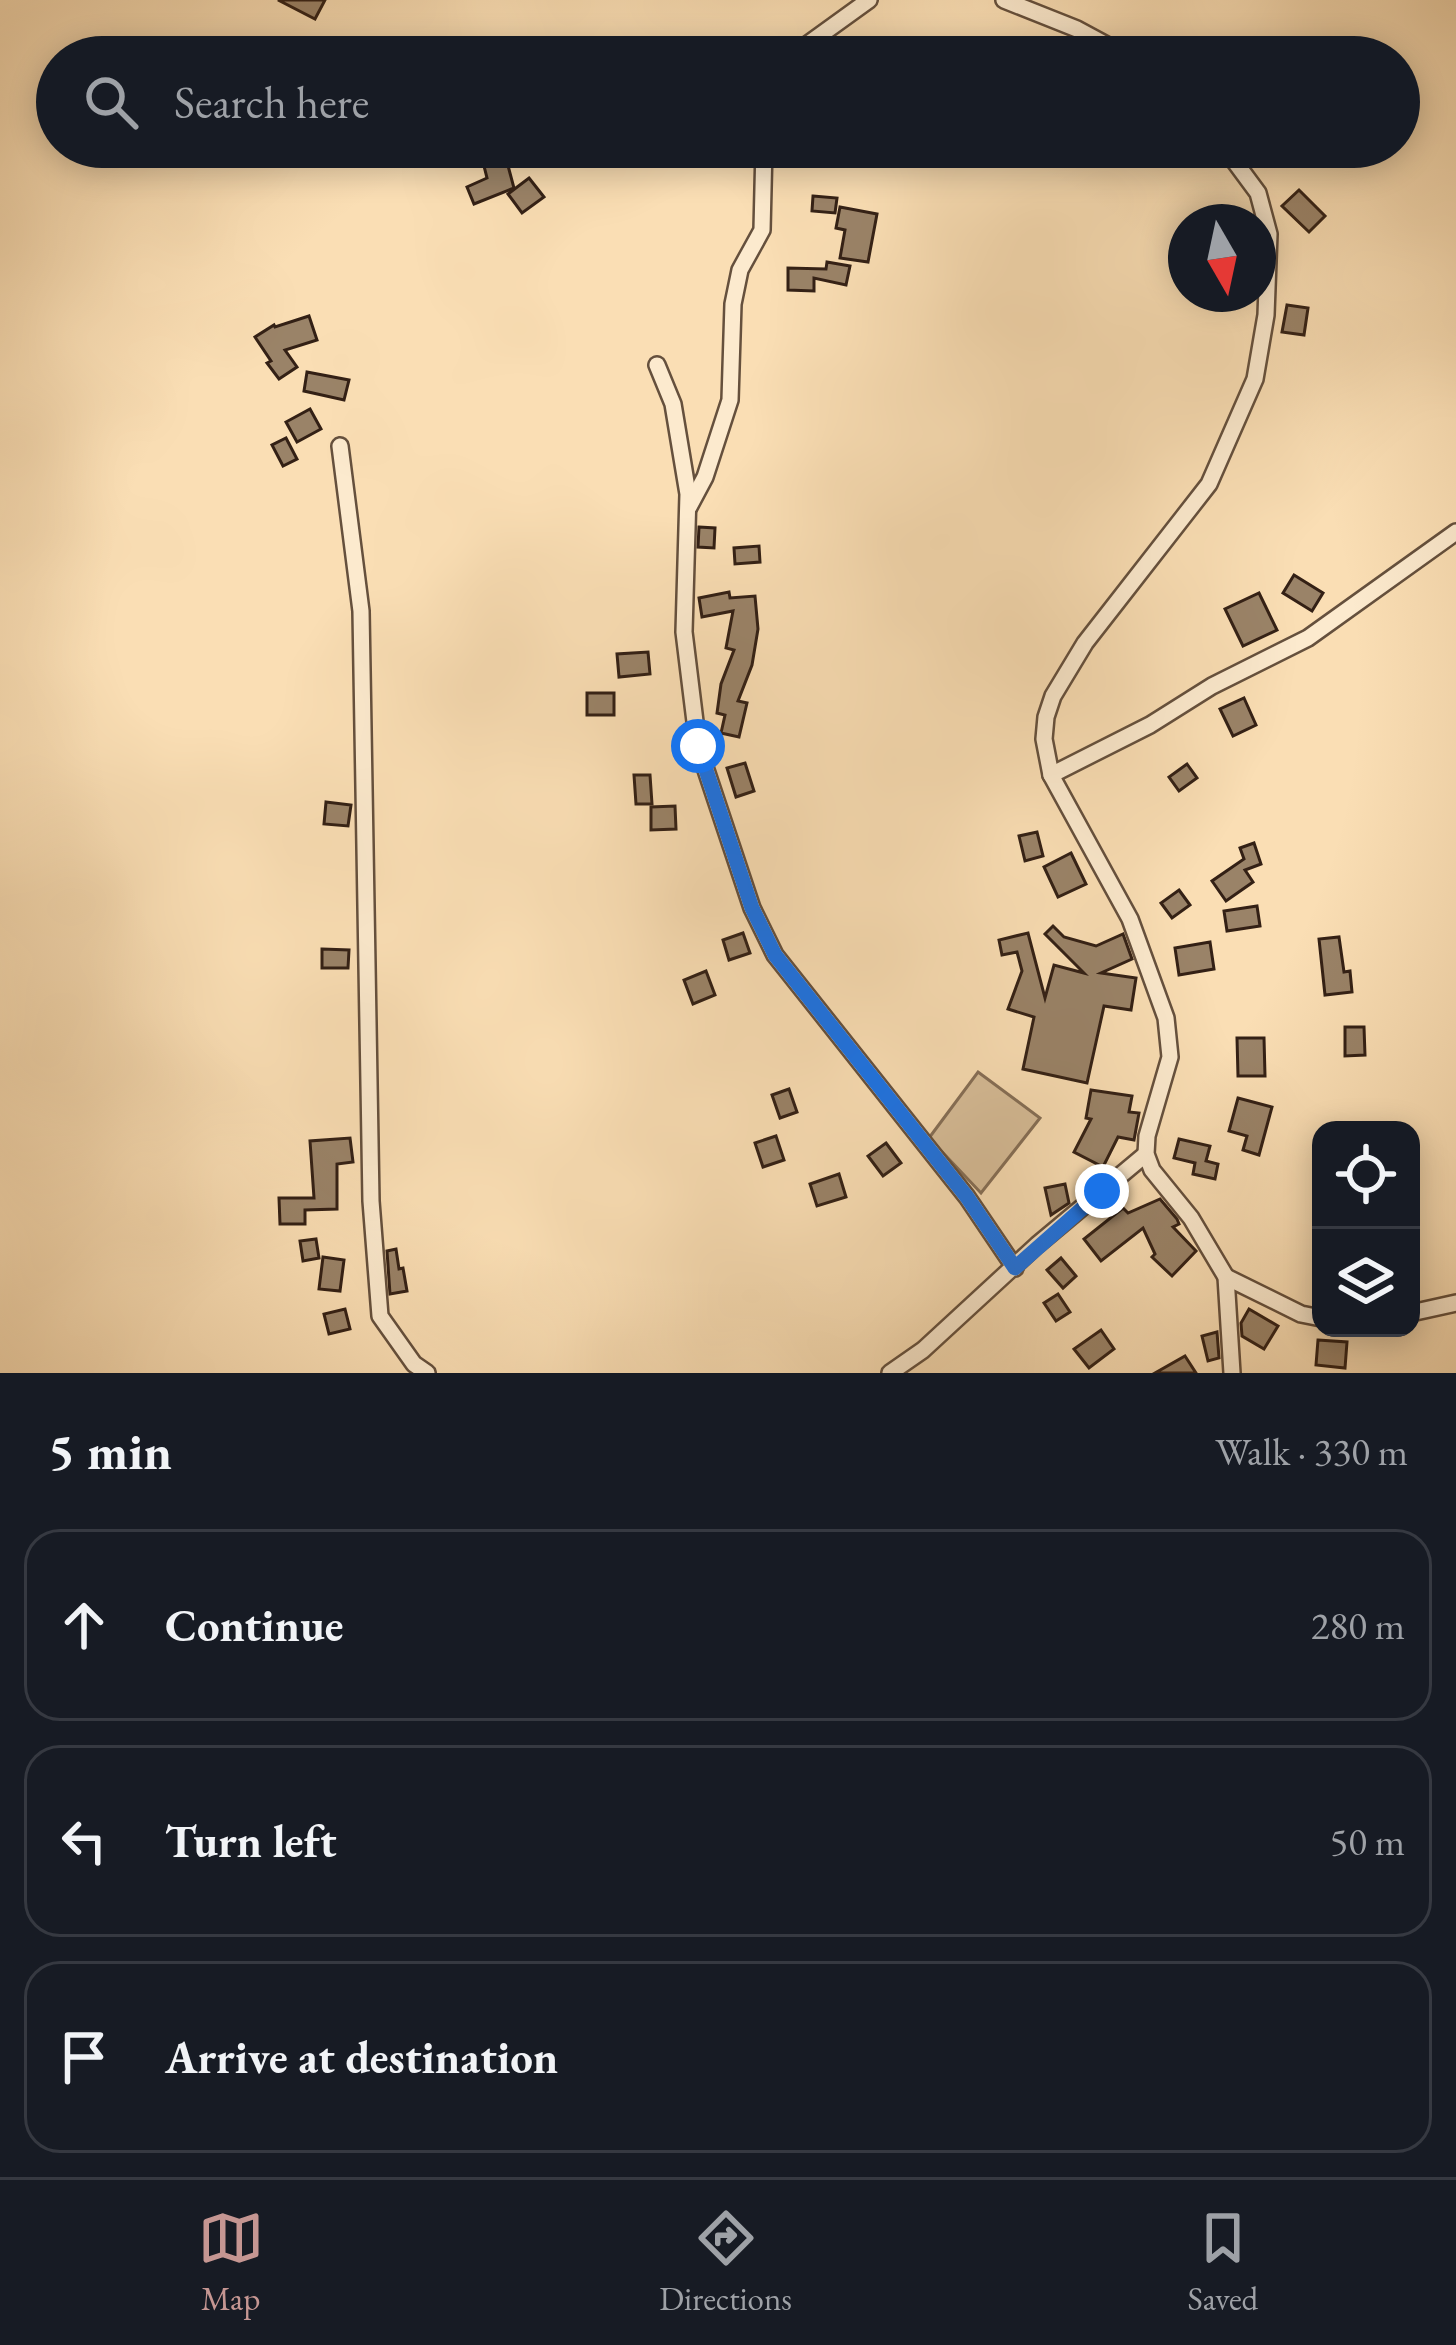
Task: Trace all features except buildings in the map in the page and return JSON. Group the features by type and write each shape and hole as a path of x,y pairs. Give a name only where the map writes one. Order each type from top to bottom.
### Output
{"street":[{"path":"819,36 869,0"},
{"path":"1004,0 1089,36"},
{"path":"687,510 705,477 730,400 734,304 740,270 762,230 763,168"},
{"path":"1232,1373 1226,1276 1145,1154 1170,1057 1166,1018 1130,919 1051,775 1044,739 1053,696 1085,644 1209,484 1255,379 1266,315 1269,234 1258,193 1240,168"},
{"path":"657,365 673,404 688,494 684,632 698,746 752,908 775,955 967,1197 1015,1268"},
{"path":"340,446 362,611 371,1201 380,1316 414,1364 428,1373"},
{"path":"1051,775 1308,638 1456,532"},
{"path":"890,1373 1145,1154"},
{"path":"1226,1276 1312,1316"},
{"path":"1420,1311 1456,1303"}],"shaded area":[{"path":"978,1072 1040,1118 981,1193 929,1138"}],"route":[{"path":"698,746 752,908 775,955 967,1197 1015,1268 1102,1191"}]}
